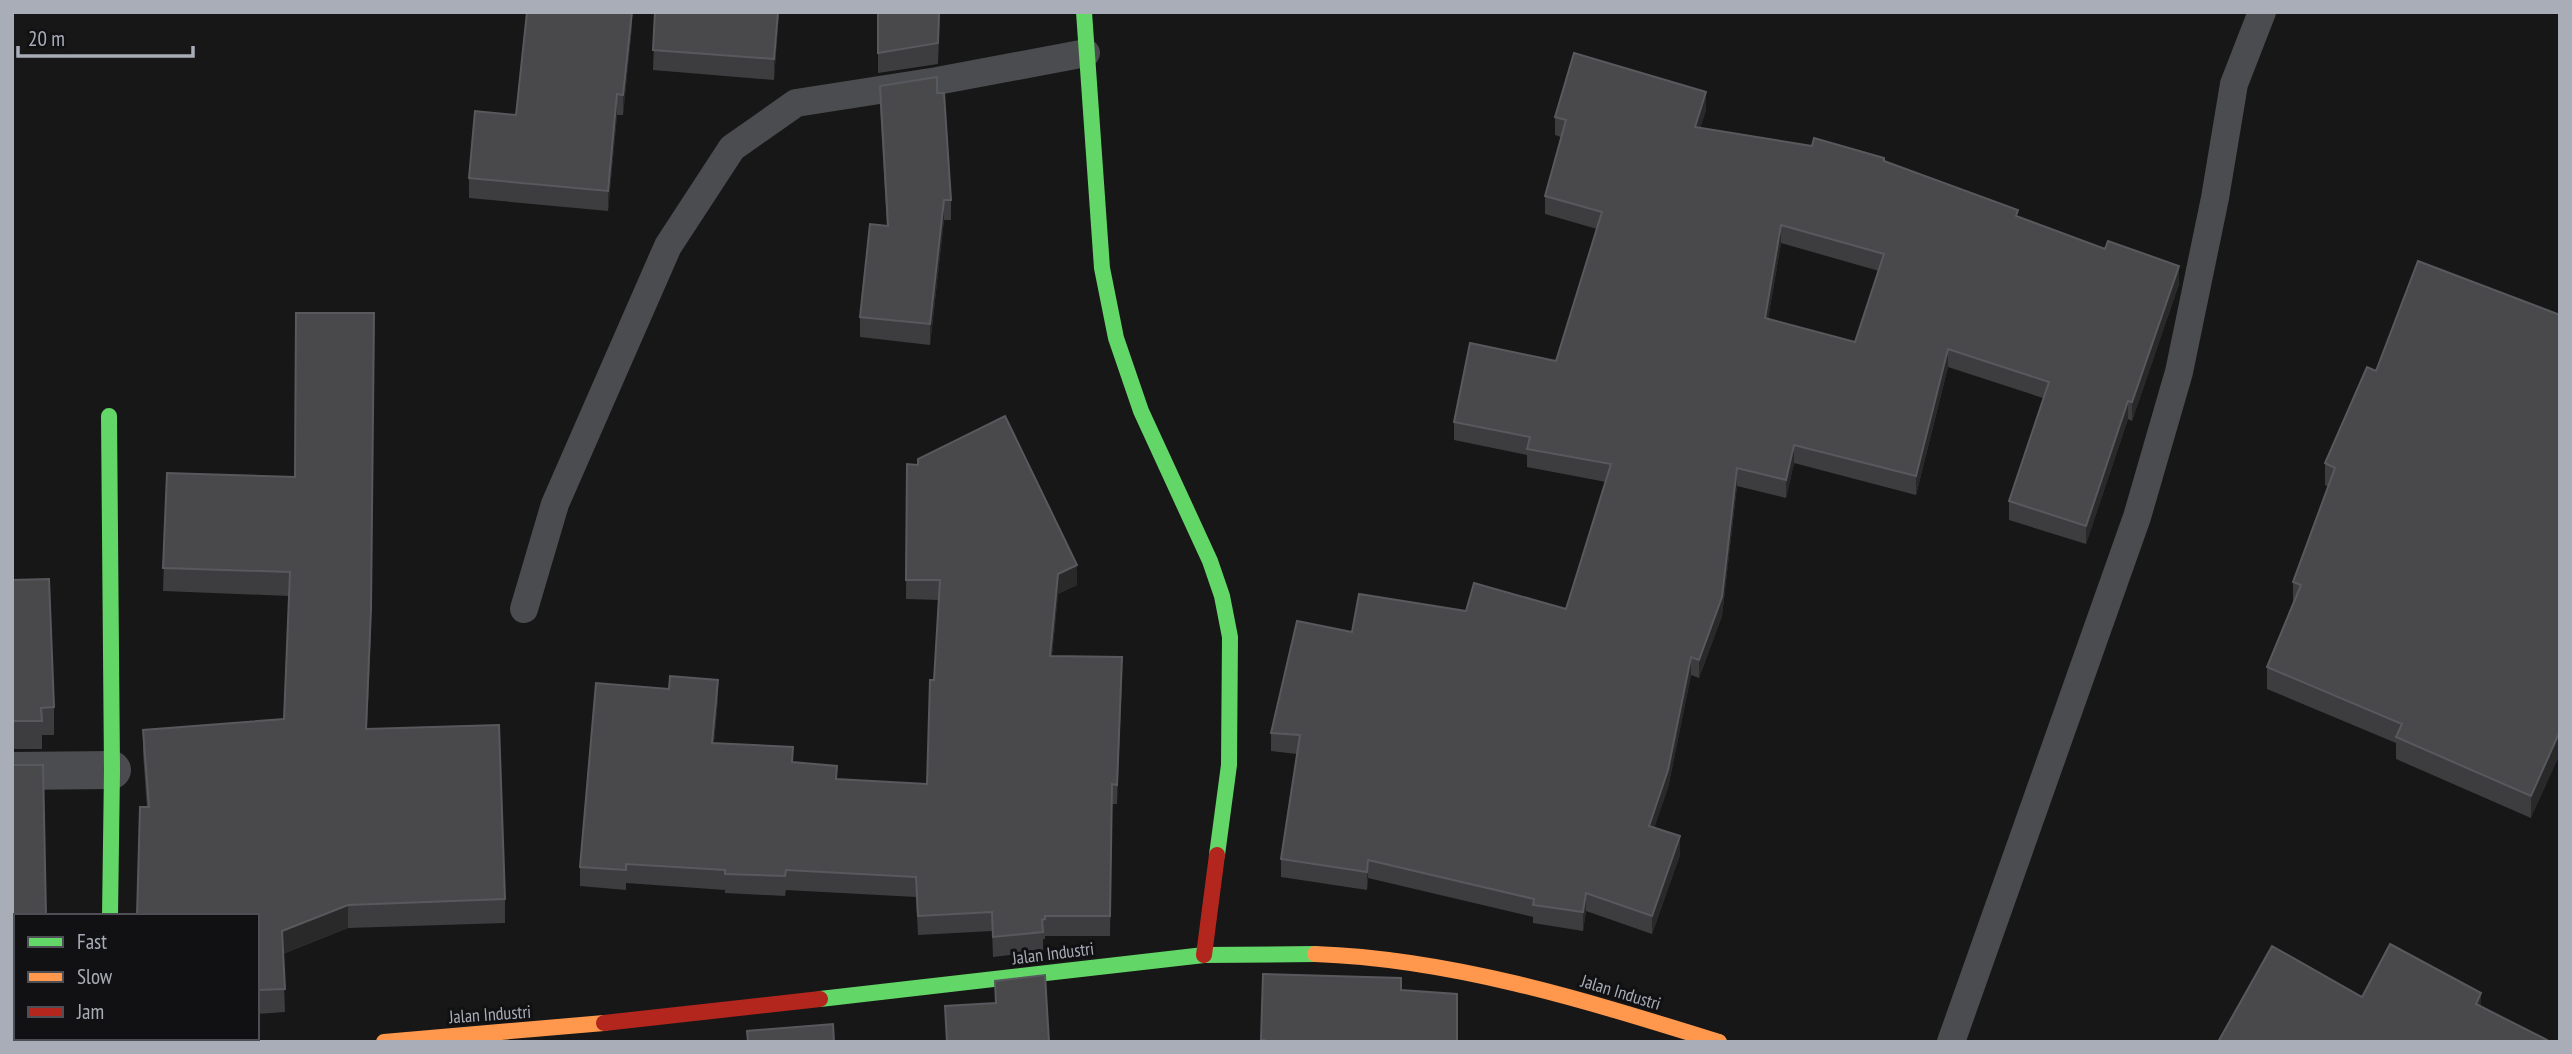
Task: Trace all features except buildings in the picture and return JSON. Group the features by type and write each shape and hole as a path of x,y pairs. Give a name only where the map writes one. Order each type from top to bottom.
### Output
{"street":[{"path":"1084,12 1102,268 1116,338 1140,411 1210,561 1222,596 1230,637 1229,765 1204,955"},
{"path":"109,416 112,770 110,914"},
{"path":"12,771 112,770"},
{"name":"Jalan Industri","path":"384,1042 577,1027 1204,955 1296,954 1383,959 1462,971 1577,998 1718,1042"}],"lane":[{"path":"1951,1042 2137,517 2179,372 2215,198 2234,84 2262,12"},
{"path":"524,609 555,504 668,246 732,148 796,103 937,81 1086,53"}],"traffic: fast":[{"path":"1084,12 1102,268 1116,338 1141,411 1210,561 1222,596 1230,637 1229,765 1217,855"},
{"path":"109,416 112,770 110,914"},
{"path":"820,999 1204,955 1315,954"}],"traffic: slow":[{"path":"1315,954 1418,964 1520,984 1719,1042"},
{"path":"384,1042 604,1023"}],"traffic: jam":[{"path":"1204,955 1217,855"},
{"path":"604,1023 820,999"}]}
